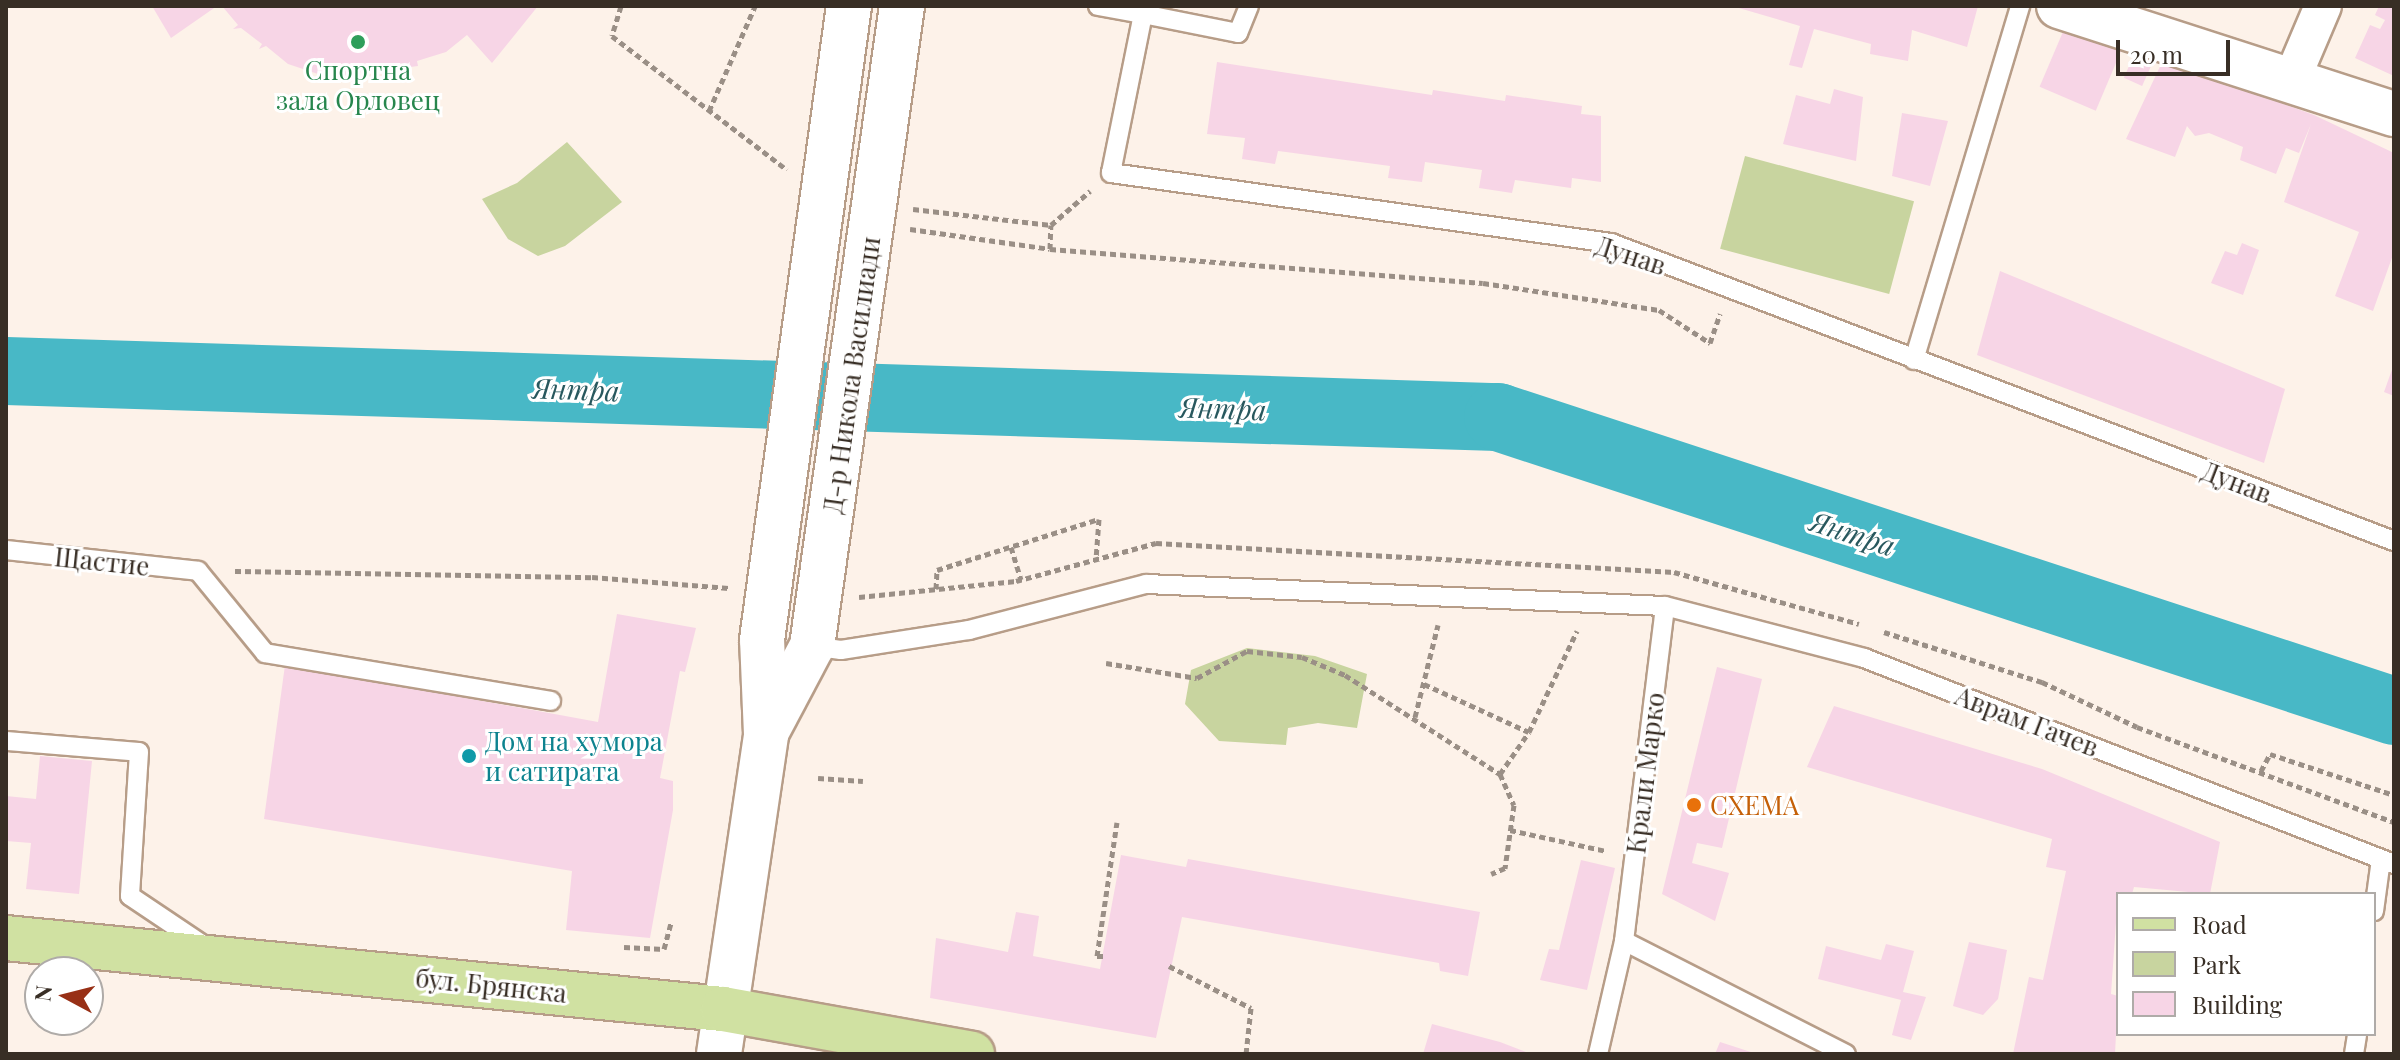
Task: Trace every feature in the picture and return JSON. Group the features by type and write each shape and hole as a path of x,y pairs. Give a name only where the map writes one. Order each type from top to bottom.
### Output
{"main road":[{"name":"бул. Брянска","path":"6,938 723,1009 972,1054"}],"street":[{"name":"Д-р Никола Василиади","path":"719,1054 723,1009 766,734 762,640 849,6"},
{"name":"Д-р Никола Василиади","path":"766,734 812,646 902,6"},
{"path":"2059,6 2394,114"},
{"path":"2292,79 2323,6"},
{"path":"762,640 812,646"}],"lane":[{"path":"1098,6 1238,33 1249,6"},
{"path":"1914,360 2020,6"},
{"path":"1111,173 1143,14"},
{"name":"Дунав","path":"1111,173 1611,243 1728,291 2394,541"},
{"name":"Щастие","path":"6,550 198,571"},
{"path":"198,571 265,653 551,701"},
{"name":"Аврам Гачев","path":"812,646 841,650 969,630 1146,584 1592,600 1665,606 1864,658 2387,862"},
{"name":"Крали Марко","path":"1598,1054 1624,941 1665,606"},
{"path":"6,741 139,752 130,896 221,958"},
{"path":"2376,903 2387,862"},
{"path":"1624,941 1846,1054"}],"path":[{"path":"621,6 612,36 794,176"},
{"path":"709,111 755,6"},
{"path":"1050,249 1051,225 1111,173"},
{"path":"904,208 1051,225"},
{"path":"901,228 1050,249 1483,283 1659,310 1710,343 1728,291"},
{"path":"936,589 937,570 1099,519 1096,559"},
{"path":"1011,547 1021,579"},
{"path":"198,571 592,577 734,589"},
{"path":"1415,717 1445,595"},
{"path":"1500,774 1529,732 1592,600"},
{"path":"1106,663 1197,678 1247,651 1302,657 1415,717 1500,774 1514,805 1505,868 1491,874"},
{"path":"1424,684 1529,732"},
{"path":"2261,771 2270,754 2394,795"},
{"path":"818,778 863,781"},
{"path":"1103,956 1097,956 1117,822"},
{"path":"1510,830 1634,857"},
{"path":"624,947 664,949 671,923"},
{"path":"1169,966 1251,1008 1246,1054"}],"green space":[{"path":"567,142 622,202 565,246 538,256 508,239 482,199 517,183"},
{"path":"1745,156 1914,201 1889,294 1720,249"},
{"path":"1247,648 1315,656 1367,674 1357,728 1318,723 1288,728 1286,745 1219,741 1185,704 1191,670"}],"building":[{"name":"Спортна зала Орловец","path":"152,6 217,6 171,38"},
{"name":"Спортна зала Орловец","path":"222,6 538,6 492,63 467,35 446,52 417,61 418,66 387,70 384,77 382,71 357,73 357,79 318,74 288,64 266,46 259,49 262,44 241,28 233,29 238,25"},
{"path":"1732,6 1978,6 1967,47 1912,30 1908,61 1870,54 1871,44 1814,29 1802,68 1789,65 1800,26"},
{"path":"2379,6 2394,6 2394,76 2355,58 2370,25 2380,29 2385,20 2375,15"},
{"path":"2065,27 2121,51 2096,111 2040,87"},
{"path":"2134,55 2152,63 2142,86 2124,78"},
{"path":"2163,60 2314,115 2394,153 2394,252 2373,311 2335,296 2359,232 2284,202 2311,124 2299,153 2286,148 2276,174 2240,160 2243,147 2209,133 2195,136 2187,126 2175,157 2126,139"},
{"path":"1217,62 1432,95 1433,90 1505,101 1506,95 1582,106 1581,114 1601,116 1601,182 1572,178 1571,188 1515,180 1512,193 1479,188 1482,170 1425,162 1422,182 1388,178 1390,166 1286,152 1278,151 1275,164 1242,159 1245,138 1207,134"},
{"path":"1834,89 1863,97 1856,161 1783,144 1796,95 1830,104"},
{"path":"1902,113 1948,121 1930,186 1892,176"},
{"path":"2242,243 2259,250 2243,295 2211,283 2225,251 2237,255"},
{"path":"2000,271 2285,389 2264,463 1977,355"},
{"path":"2394,364 2394,396 2384,392"},
{"name":"Дом на хумора и сатирата","path":"617,614 696,628 685,672 680,671 660,778 673,781 673,810 650,938 566,930 572,871 264,819 285,665 598,722"},
{"path":"1717,667 1762,679 1722,848 1697,843 1692,863 1729,873 1715,921 1662,894"},
{"path":"1834,706 2042,769 2220,842 2210,892 2134,887 2133,892 2116,892 2111,994 2116,995 2115,1054 2013,1054 2029,977 2043,980 2066,871 2046,867 2052,839 1807,767"},
{"path":"40,756 92,761 79,894 26,889 31,843 6,841 6,796 36,799"},
{"path":"1121,855 1186,867 1188,859 1480,912 1468,976 1440,971 1439,963 1182,917 1156,1038 930,998 936,938 1008,952 1016,912 1039,916 1033,956 1100,969"},
{"path":"1581,860 1615,868 1587,990 1540,980 1549,949 1559,950"},
{"path":"1969,942 2007,950 1998,999 1983,1015 1953,1006"},
{"path":"1886,944 1914,951 1903,992 1926,997 1911,1040 1892,1035 1901,1000 1818,979 1826,946 1881,960"},
{"path":"1432,1024 1500,1042 1531,1054 1423,1054"},
{"path":"1720,1042 1754,1053 1754,1054 1715,1054"}],"waterway":[{"name":"Янтра","path":"6,371 1498,417 2394,711"}],"place":[{"name":"Спортна зала Орловец","path":"358,42"},
{"name":"Дом на хумора и сатирата","path":"469,756"},
{"name":"СХЕМА","path":"1694,805"}]}
